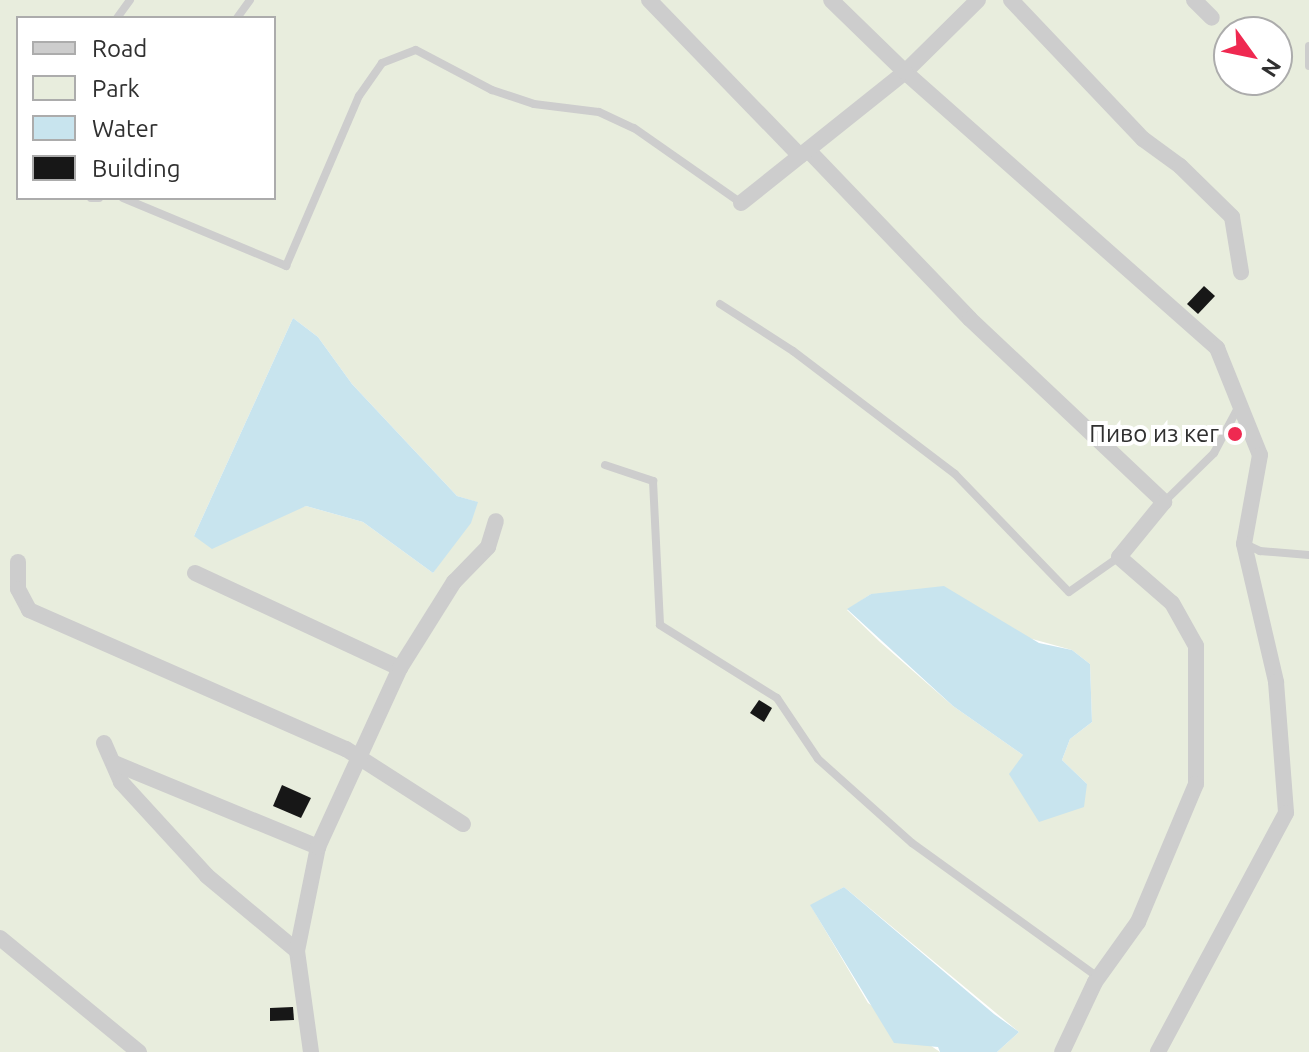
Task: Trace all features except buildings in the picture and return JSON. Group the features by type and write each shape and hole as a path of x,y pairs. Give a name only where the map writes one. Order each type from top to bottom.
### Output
{"street":[{"path":"649,0 970,319 1164,502 1119,557 1172,603 1196,646 1196,784 1138,922 1098,977 1062,1052"},
{"path":"831,0 905,72 1217,348 1260,455 1244,544 1276,682 1286,813 1158,1052"},
{"path":"741,203 905,72 978,0"},
{"path":"1011,0 1143,139 1180,166 1232,217 1241,272"},
{"path":"1194,0 1212,18"},
{"path":"311,1052 297,951 318,847 400,668 454,582 488,547 496,521"},
{"path":"18,562 18,589 29,610 360,758 463,824"},
{"path":"195,573 400,668"},
{"path":"104,743 121,782 207,876 297,951"},
{"path":"114,763 318,847"},
{"path":"0,938 139,1052"}],"lane":[{"path":"1309,46 1309,66"},
{"path":"128,200 286,266 359,96 382,63 416,50 492,90 534,104 599,112 622,123 741,203"},
{"path":"720,304 793,351 955,474 1069,592 1119,557"},
{"path":"1164,502 1214,453 1240,405"},
{"path":"605,465 653,481 660,625 777,698 818,759 912,843 1098,977"},
{"path":"1244,544 1260,551 1309,555"}],"green space":[{"path":"0,0 1309,0 1309,1052 997,1052 1019,1032 844,887 811,906 868,1003 940,1052 0,1052","holes":["293,318 318,337 352,384 457,496 477,502 433,573 363,522 306,506 194,536","871,594 1072,650 1090,664 1092,722 1070,739 1062,760 1087,784 1023,755 953,706 847,610"]}],"water":[{"path":"293,318 318,337 352,384 457,496 478,502 471,523 433,573 363,522 306,506 212,549 194,536"},
{"path":"944,586 1039,643 1072,650 1090,664 1092,722 1070,739 1062,760 1087,784 1084,807 1039,822 1009,774 1023,755 953,706 847,609 871,594"},
{"path":"844,887 1019,1032 997,1052 940,1052 938,1047 894,1043 810,905"}],"place":[{"name":"Пиво из кег","path":"1235,434"}]}
